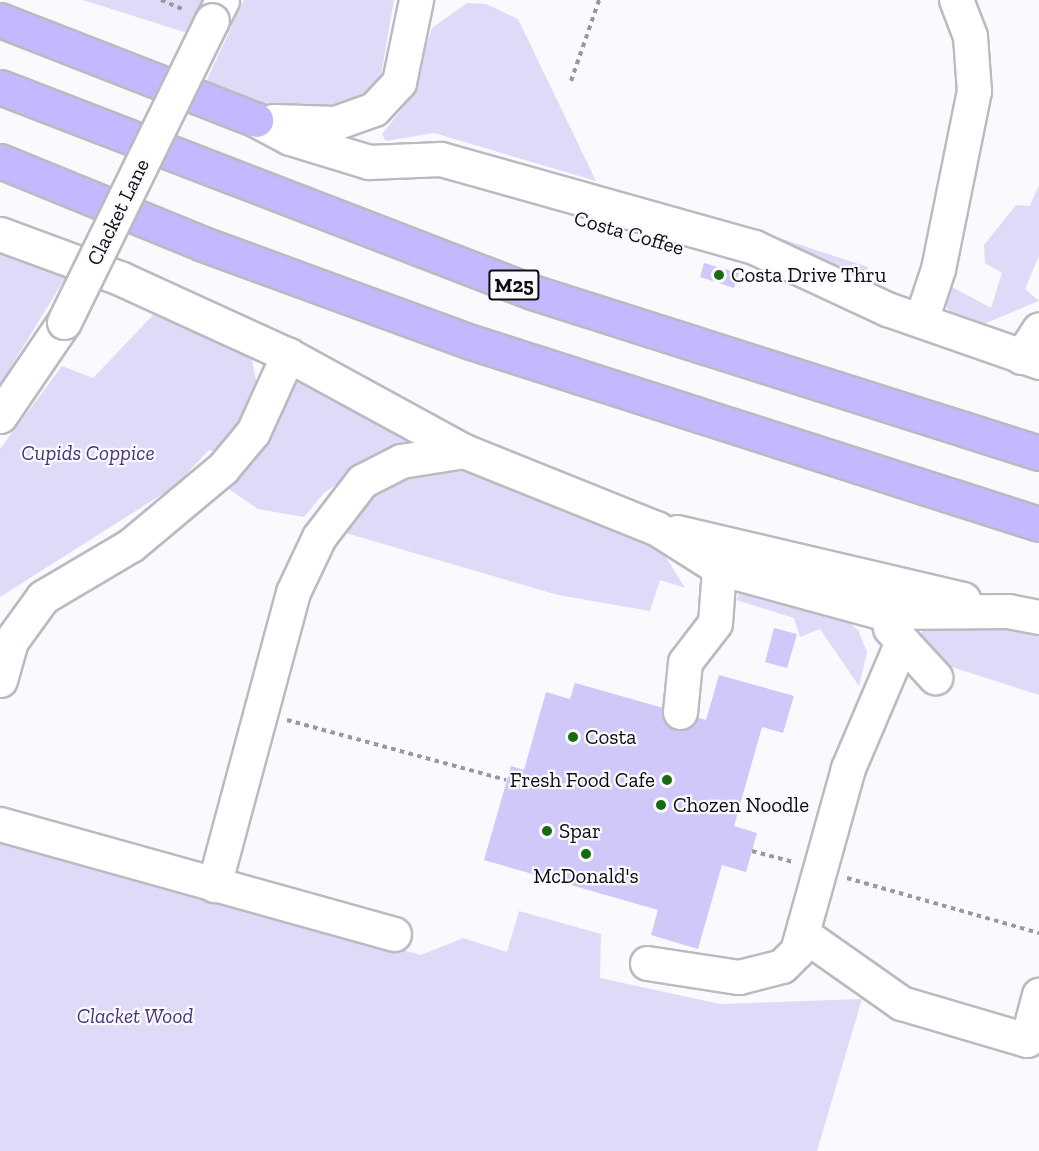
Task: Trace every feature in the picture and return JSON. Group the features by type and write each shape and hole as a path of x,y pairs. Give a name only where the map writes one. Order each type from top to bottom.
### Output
{"highway":[{"path":"0,20 256,120"},
{"name":"M25","path":"0,87 532,292 1039,453"},
{"path":"0,161 203,244 471,342 1039,524"}],"street":[{"path":"256,120 335,123 374,109 399,82 412,36 416,0"},
{"path":"412,36 437,0"},
{"path":"921,320 938,269 974,91 970,36 956,0"},
{"name":"Clacket Lane","path":"0,416 64,322 217,10"},
{"path":"256,120 290,138 369,162 441,159 501,172 754,247 887,309 1030,360 1039,329"},
{"path":"0,234 122,279 288,355 464,451 656,528 1024,614"},
{"path":"0,680 11,641 43,597 131,545 223,468 253,432 288,355"},
{"path":"214,885 293,592 319,537 362,481 401,461 464,451"},
{"path":"656,528 718,567 880,612 1024,614"},
{"path":"680,712 685,662 715,623 718,567"},
{"path":"880,612 901,644 935,677"},
{"path":"647,963 739,977 764,974 782,966 803,934 848,768 901,644"},
{"path":"0,824 394,934"},
{"path":"803,934 900,1003 1028,1040 1039,995"}],"path":[{"path":"571,81 600,0"},
{"path":"261,713 507,780"},
{"path":"752,851 806,866"},
{"path":"835,874 1039,933"}],"green space":[{"path":"83,0 222,0 212,20 184,32"},
{"path":"244,0 394,0 381,75 359,101 329,114 260,106 204,86"},
{"path":"467,3 486,4 518,19 596,181 434,133 386,141 382,134 409,100 432,28"},
{"path":"1039,185 1039,256 1025,289 1039,301 976,327 963,325 947,308 943,282 991,308 1002,273 985,263 984,245 1016,205 1030,206"},
{"path":"761,232 868,267 862,284"},
{"name":"Cupids Coppice","path":"0,253 65,278 0,385"},
{"name":"Cupids Coppice","path":"156,312 251,355 257,385 246,415 216,452 209,450 175,486 0,597 0,449 62,366 93,378"},
{"path":"296,375 410,437 410,443 379,454 324,493 304,517 258,509 226,487 250,465"},
{"path":"425,466 462,467 628,530 664,554 685,588 660,580 650,611 558,595 332,529 355,502"},
{"path":"741,589 845,619 858,630 867,652 859,686 820,629 800,637 794,618 736,600"},
{"path":"936,622 1039,634 1039,695 939,663 919,634"},
{"name":"Clacket Wood","path":"0,839 421,955 463,938 507,952 519,911 601,934 600,978 720,1004 862,999 817,1151 0,1151"}],"building":[{"name":"Costa Drive Thru","path":"704,263 739,273 734,288 700,277"},
{"path":"774,628 797,634 787,668 765,662"},
{"path":"719,675 794,696 783,733 762,727 734,826 757,833 746,872 722,865 698,949 651,935 658,910 484,860 511,766 524,770 546,692 570,699 575,683 706,720"}],"place":[{"name":"Costa Drive Thru","path":"719,275"},
{"name":"Costa","path":"573,737"},
{"name":"Fresh Food Cafe","path":"667,780"},
{"name":"Chozen Noodle","path":"661,805"},
{"name":"Spar","path":"547,831"},
{"name":"McDonald's","path":"586,854"}]}
